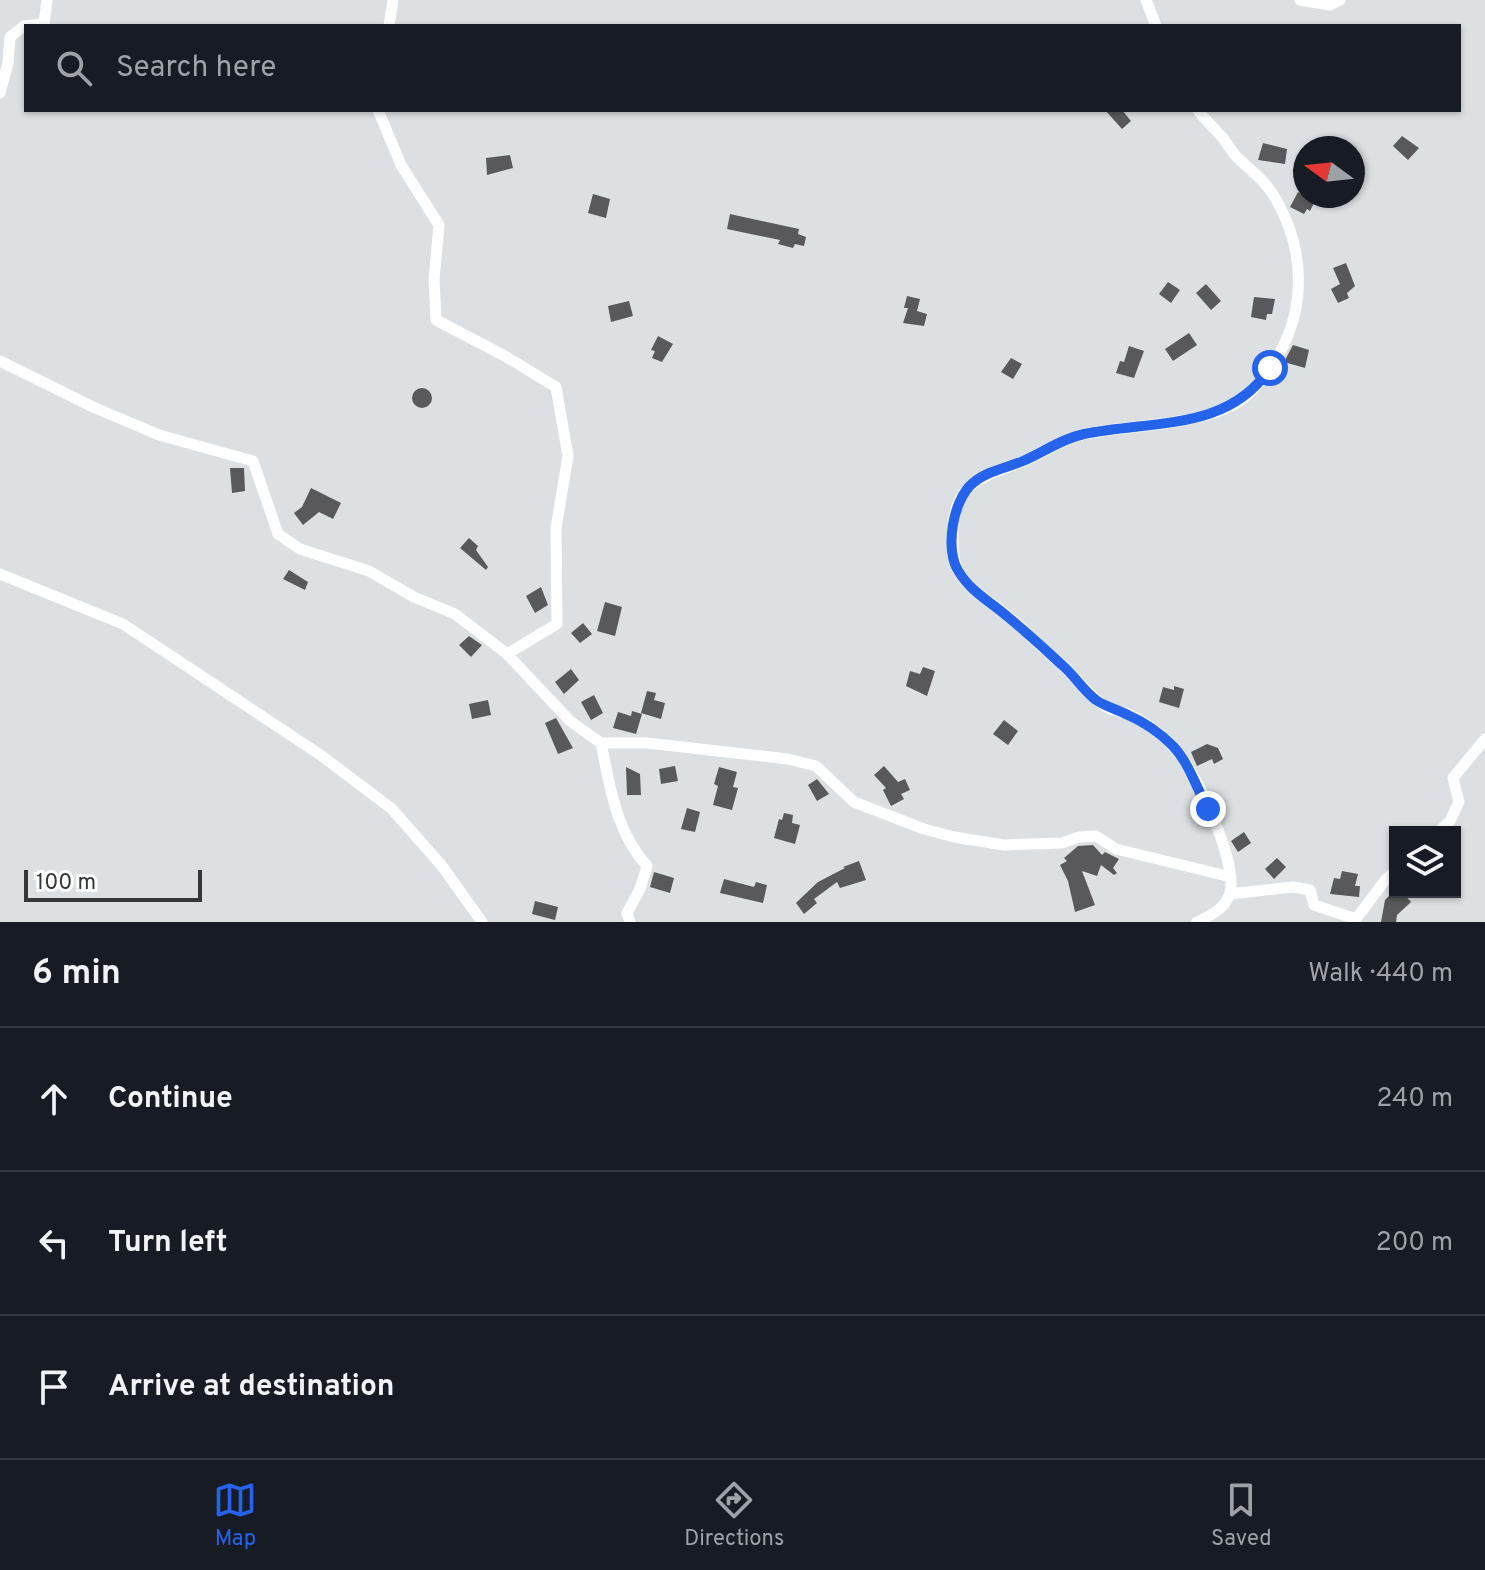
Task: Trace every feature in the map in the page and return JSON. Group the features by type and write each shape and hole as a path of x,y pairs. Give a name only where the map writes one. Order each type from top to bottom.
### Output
{"street":[{"path":"44,24 47,0"},
{"path":"389,24 393,0"},
{"path":"1146,0 1155,24"},
{"path":"1300,0 1330,5 1340,0"},
{"path":"0,93 8,63 10,37 24,26"},
{"path":"379,112 401,165 439,225 434,280 436,320 556,387 568,456 556,528 557,624 507,654"},
{"path":"1197,922 1218,910 1230,894 1231,877 1223,841 1191,773 1174,747 1139,721 1094,698 1078,685 1066,667 976,593 957,570 953,543 958,501 967,488 981,477 1026,460 1067,439 1186,420 1233,405 1261,381 1282,352 1292,329 1299,275 1297,252 1277,200 1200,112"},
{"path":"0,361 93,407 159,435 253,461 278,534 300,549 369,571 414,597 455,614 507,654 570,721 601,743 647,743 788,759 816,766 854,802 954,837 1004,845 1062,843 1096,836 1116,849 1231,877"},
{"path":"0,574 123,624 322,756 392,809 442,866 482,922"},
{"path":"1445,826 1459,802 1453,778 1485,739"},
{"path":"601,743 621,825 632,849 647,866 640,889 627,913 630,922"},
{"path":"1230,894 1293,887 1310,890 1314,905 1356,919 1389,876"}],"building":[{"path":"1107,112 1124,112 1131,121 1122,129"},
{"path":"1402,136 1419,148 1408,160 1393,146"},
{"path":"1263,143 1287,149 1285,164 1258,160"},
{"path":"510,155 513,168 487,175 486,158"},
{"path":"593,194 610,199 606,218 588,213"},
{"path":"1293,201 1293,208 1312,208 1304,214 1290,207"},
{"path":"730,214 799,229 798,234 806,237 804,246 795,244 793,248 778,244 780,240 727,229"},
{"path":"1346,263 1355,286 1347,293 1349,298 1338,303 1331,289 1340,284 1333,268"},
{"path":"1168,282 1180,290 1171,303 1159,294"},
{"path":"1206,284 1221,301 1211,310 1196,293"},
{"path":"907,296 920,299 917,311 927,314 924,326 903,323 908,308 904,308"},
{"path":"1254,297 1275,299 1272,314 1267,314 1266,320 1251,317"},
{"path":"629,301 633,316 611,322 608,306"},
{"path":"1189,333 1197,345 1173,361 1165,349"},
{"path":"658,336 673,344 662,362 652,358 655,351 651,350"},
{"path":"1293,345 1309,350 1305,368 1284,362"},
{"path":"1129,346 1144,351 1134,378 1116,373 1120,361 1124,362"},
{"path":"1011,358 1022,364 1013,379 1001,372"},
{"path":"422,388 429,391 432,398 429,405 422,408 415,405 412,398 415,391"},
{"path":"230,468 244,468 245,491 232,493"},
{"path":"311,488 341,503 333,519 319,512 303,525 294,513 302,507"},
{"path":"469,538 478,546 476,550 488,567 486,570 460,548"},
{"path":"289,570 308,582 305,590 283,579"},
{"path":"541,587 548,605 535,613 526,596"},
{"path":"605,602 622,607 615,636 597,631"},
{"path":"583,623 592,634 580,643 571,633"},
{"path":"469,636 482,645 471,657 459,645"},
{"path":"923,667 935,671 927,696 906,686 910,671 920,674"},
{"path":"571,669 579,680 564,694 555,682"},
{"path":"1174,686 1184,689 1179,708 1159,702 1163,687 1174,690"},
{"path":"647,691 656,693 654,700 665,703 661,719 641,713"},
{"path":"594,695 603,713 591,720 581,702"},
{"path":"488,700 491,715 472,719 469,704"},
{"path":"632,711 642,714 636,734 613,728 618,712 631,716"},
{"path":"556,718 573,748 558,754 545,723"},
{"path":"1004,720 1018,731 1008,745 993,734"},
{"path":"1207,744 1218,748 1223,759 1214,764 1212,759 1197,766 1191,752"},
{"path":"675,766 678,781 661,784 659,769"},
{"path":"884,766 898,782 905,779 910,790 901,794 904,799 891,806 883,790 886,788 874,775"},
{"path":"626,767 640,774 641,795 627,795"},
{"path":"719,767 737,772 733,787 738,788 732,810 713,805"},
{"path":"817,779 829,794 817,801 808,785"},
{"path":"687,808 700,812 695,832 681,829"},
{"path":"784,813 793,815 792,823 800,825 795,844 774,838 779,819 782,820"},
{"path":"1244,832 1251,843 1238,852 1231,841"},
{"path":"1093,845 1102,855 1105,852 1119,859 1113,868 1117,873 1114,875 1101,865 1097,876 1082,871 1095,905 1075,912 1068,881 1060,865 1078,846"},
{"path":"1277,858 1286,867 1274,879 1265,869"},
{"path":"859,861 866,880 840,888 837,882 814,899 817,903 804,914 796,903 800,899 818,882"},
{"path":"1342,871 1358,874 1355,886 1360,886 1359,897 1330,894 1334,878 1340,879"},
{"path":"654,872 674,878 670,893 650,887"},
{"path":"724,879 754,887 756,882 767,885 763,903 720,893"},
{"path":"1389,896 1407,898 1411,902 1397,915 1396,922 1381,922 1385,900"},
{"path":"535,901 558,907 555,920 532,914"}],"route":[{"path":"1208,809 1191,773 1174,747 1128,714 1109,708 1094,698 1078,685 1066,667 976,593 955,564 954,516 962,494 981,477 1084,434 1186,420 1233,405 1246,397 1270,368"}]}
